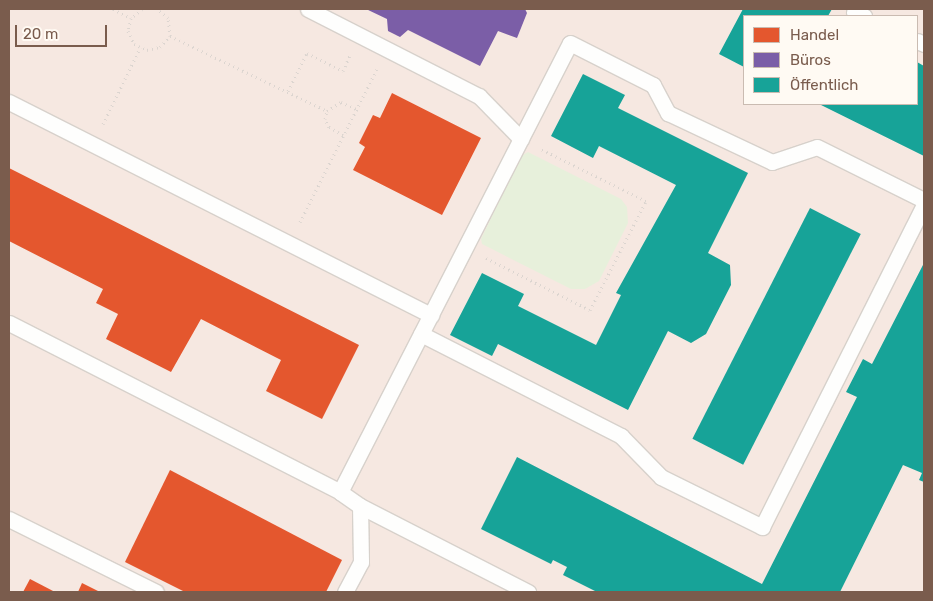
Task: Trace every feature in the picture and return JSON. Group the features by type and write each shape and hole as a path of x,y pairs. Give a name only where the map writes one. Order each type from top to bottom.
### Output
{"lane":[{"path":"308,9 479,96 521,139"},
{"path":"340,492 570,43 653,85 668,113 772,162 817,147 924,200"},
{"path":"9,102 431,315"},
{"path":"421,334 621,436 661,476 762,527 924,204"},
{"path":"9,323 340,492 360,506 528,592"},
{"path":"345,592 361,562 360,506"},
{"path":"9,519 156,592"}],"path":[{"path":"113,9 131,18"},
{"path":"142,9 131,18 130,38 140,48 160,47 170,36 170,24 158,9"},
{"path":"288,92 307,53 343,71 360,35"},
{"path":"170,36 327,110"},
{"path":"93,144 140,48"},
{"path":"289,244 387,48"},
{"path":"343,135 329,127 325,119 327,110 340,102 356,109"},
{"path":"465,248 590,310 629,235 646,201 521,139"}],"shaded area":[{"path":"9,9 924,9 924,592 9,592"}],"green space":[{"path":"528,152 621,199 627,207 628,223 599,281 585,289 571,289 482,244 481,239 521,156"}],"building: Handel":[{"path":"392,93 481,138 442,215 353,170 365,147 359,143 373,115 380,118"},
{"path":"9,168 359,345 322,419 266,391 281,360 201,319 171,372 106,339 118,314 96,303 103,289 9,241"},
{"path":"170,470 342,560 326,592 185,592 125,562"},
{"path":"30,579 55,592 23,592"},
{"path":"82,583 100,592 78,592"}],"building: Büros":[{"path":"366,9 525,9 527,13 517,38 498,31 480,66 408,30 400,37 388,31 387,19"}],"building: Öffentlich":[{"path":"743,9 832,9 829,15 743,15 743,66 719,54"},
{"path":"918,63 924,66 924,156 821,105 918,105"},
{"path":"583,74 625,95 618,108 748,173 708,253 730,265 731,285 706,334 691,343 668,331 628,410 498,344 492,356 450,335 482,273 524,294 518,306 596,345 621,295 616,293 676,185 599,146 593,158 551,136"},
{"path":"810,208 861,234 743,465 692,439"},
{"path":"924,263 924,482 919,480 922,473 903,465 840,592 597,592 563,575 567,567 553,560 551,564 481,529 517,457 762,584 857,397 846,392 863,359 872,364"}]}
